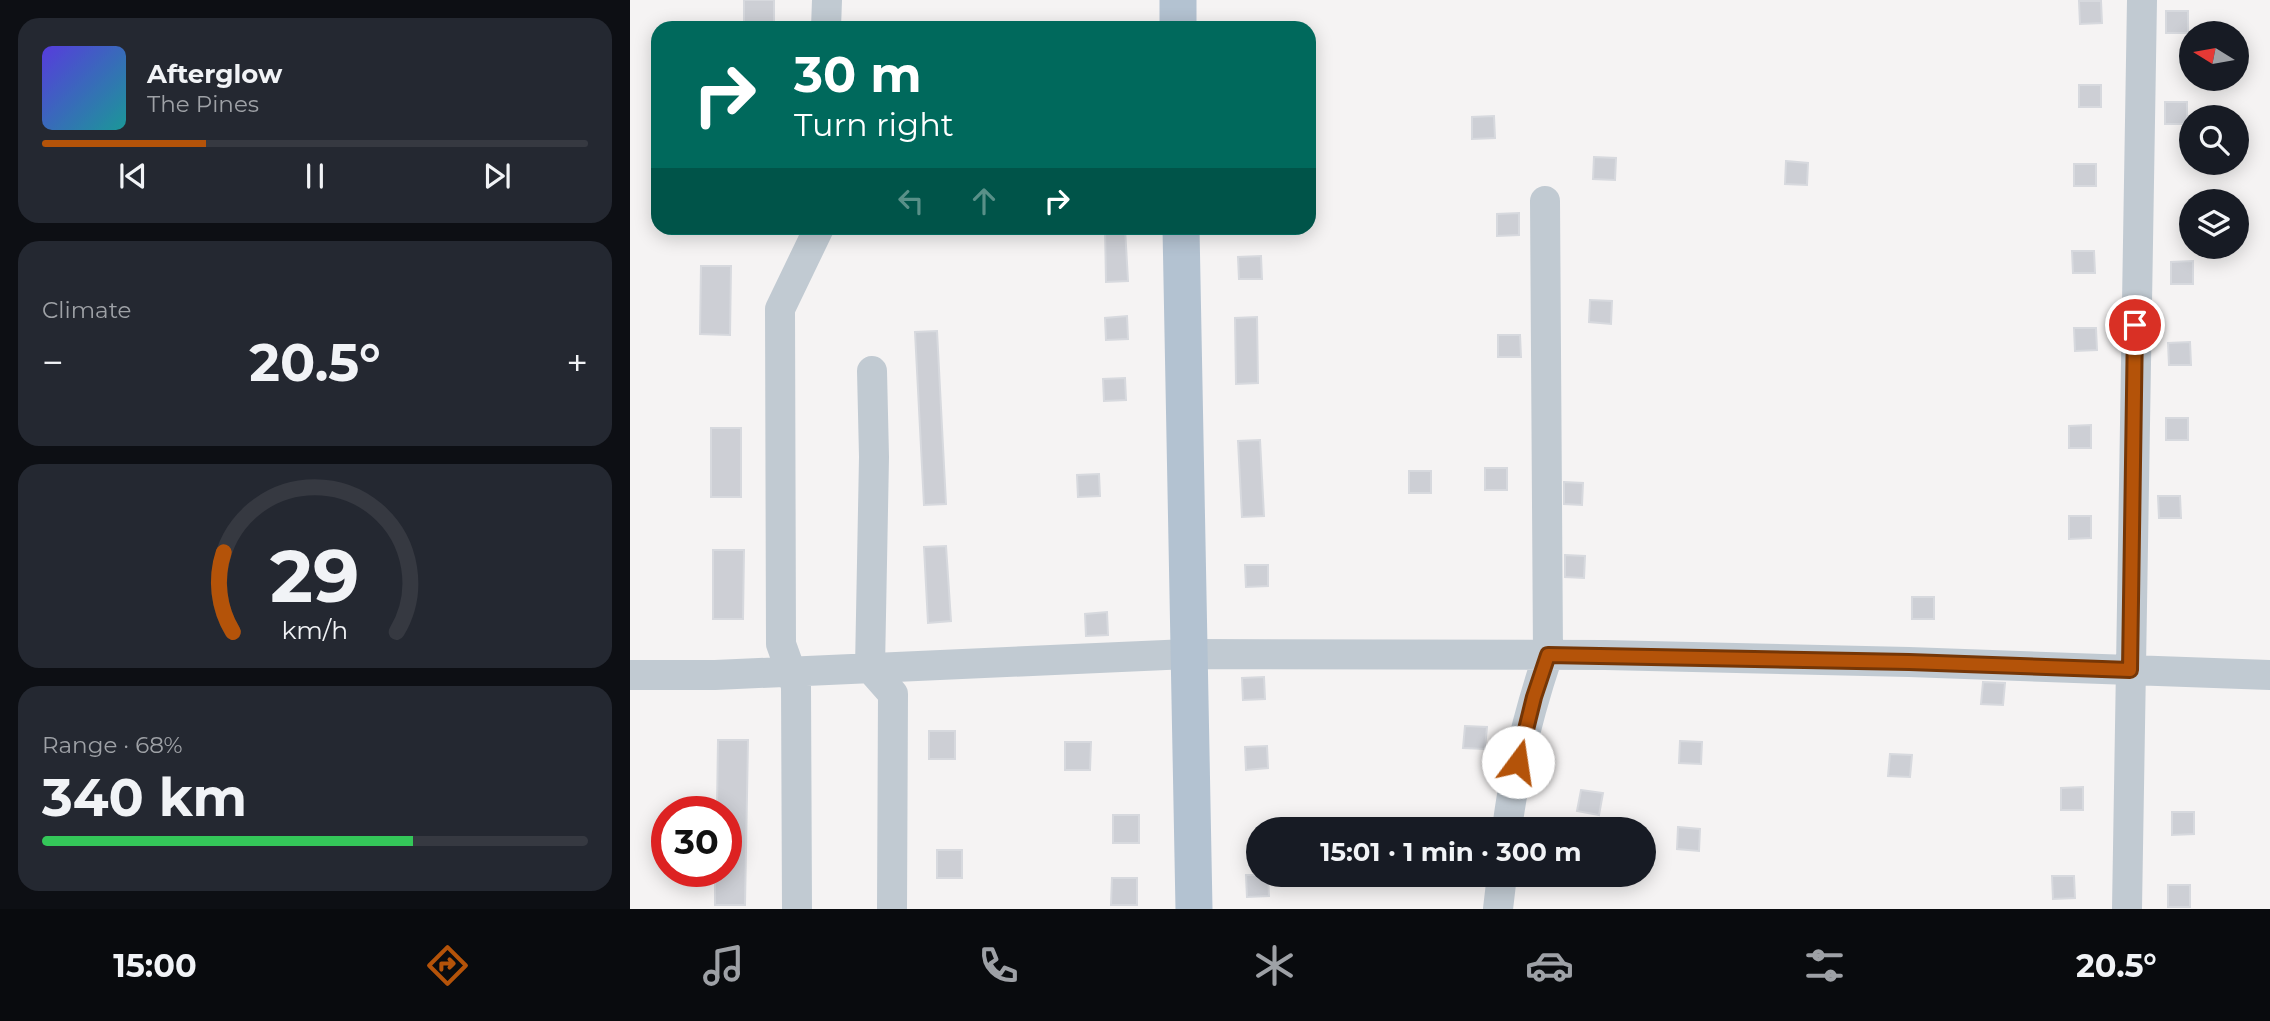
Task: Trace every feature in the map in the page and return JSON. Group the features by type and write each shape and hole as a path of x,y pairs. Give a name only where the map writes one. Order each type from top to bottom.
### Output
{"main road":[{"path":"1178,0 1178,21"},
{"path":"1181,235 1194,909"}],"street":[{"path":"826,21 827,0"},
{"path":"2127,909 2141,0"},
{"path":"1508,817 1512,783 1534,697 1548,655 1545,201"},
{"path":"797,909 796,686 780,644 780,309 816,235"},
{"path":"872,371 874,457 870,668 893,694 892,909"},
{"path":"630,676 790,672 1188,654 1548,655 1895,662 2270,675"},
{"path":"1498,909 1501,887"}],"building":[{"path":"744,0 774,0 774,21 744,21"},
{"path":"2079,1 2101,1 2102,23 2080,24"},
{"path":"2166,11 2188,11 2188,21 2179,21 2179,33 2166,33"},
{"path":"2079,85 2101,85 2101,107 2079,107"},
{"path":"2165,102 2187,102 2187,105 2179,105 2179,124 2165,124"},
{"path":"1494,116 1495,138 1472,139 1472,117"},
{"path":"1594,157 1616,158 1615,180 1593,179"},
{"path":"1786,161 1808,163 1807,185 1785,184"},
{"path":"2074,164 2096,164 2096,186 2074,186"},
{"path":"1519,213 1519,235 1497,236 1497,214"},
{"path":"1105,235 1125,235 1128,281 1106,282"},
{"path":"2072,251 2094,251 2095,273 2073,273"},
{"path":"1261,256 1262,279 1239,279 1238,257"},
{"path":"2193,261 2193,284 2171,284 2171,262"},
{"path":"701,266 731,266 730,335 700,334"},
{"path":"1590,300 1612,301 1611,324 1589,322"},
{"path":"1127,316 1128,339 1106,340 1105,318"},
{"path":"1257,317 1258,383 1236,384 1235,318"},
{"path":"2074,328 2096,328 2097,350 2075,351"},
{"path":"937,331 946,504 924,505 915,332"},
{"path":"1498,335 1520,335 1521,357 1498,357"},
{"path":"2190,342 2191,365 2169,365 2168,343"},
{"path":"1125,378 1126,400 1104,401 1103,379"},
{"path":"2166,418 2188,418 2188,440 2166,440"},
{"path":"2091,425 2091,448 2069,448 2069,426"},
{"path":"711,428 741,428 741,497 711,497"},
{"path":"1260,440 1264,516 1242,517 1238,441"},
{"path":"1485,468 1507,468 1507,490 1485,490"},
{"path":"1409,471 1431,471 1431,493 1409,493"},
{"path":"1099,474 1100,496 1078,497 1077,475"},
{"path":"1564,482 1583,483 1582,505 1564,504"},
{"path":"2158,496 2180,496 2181,518 2159,518"},
{"path":"2069,516 2091,516 2091,538 2069,539"},
{"path":"946,546 951,621 928,623 924,547"},
{"path":"713,550 744,550 743,619 713,619"},
{"path":"1565,555 1585,556 1584,578 1565,577"},
{"path":"1245,565 1268,565 1268,586 1246,587"},
{"path":"1912,597 1934,597 1934,619 1912,619"},
{"path":"1107,612 1108,635 1086,636 1085,614"},
{"path":"1264,677 1265,699 1243,700 1242,678"},
{"path":"1983,682 2005,683 2003,705 1981,704"},
{"path":"1465,726 1487,727 1485,749 1463,748"},
{"path":"929,731 955,731 955,759 929,759"},
{"path":"718,740 748,740 745,905 715,905 715,887 742,887 742,796 717,796"},
{"path":"1680,741 1702,742 1701,764 1679,763"},
{"path":"1065,742 1091,742 1090,770 1065,770"},
{"path":"1267,746 1268,768 1246,770 1245,747"},
{"path":"1890,754 1912,755 1910,777 1888,776"},
{"path":"2083,787 2083,810 2061,810 2061,788"},
{"path":"1581,790 1603,793 1599,815 1577,811"},
{"path":"2172,812 2194,812 2194,834 2172,835"},
{"path":"1113,815 1139,815 1139,843 1113,843"},
{"path":"1678,827 1700,829 1699,851 1677,849"},
{"path":"937,850 962,850 962,878 937,878"},
{"path":"2052,876 2074,876 2075,898 2053,899"},
{"path":"1112,878 1137,878 1137,905 1111,905"},
{"path":"2168,885 2190,885 2190,907 2168,907"},
{"path":"1247,887 1269,887 1269,896 1247,897"}],"route":[{"path":"1518,762 1534,697 1548,655 1909,662 2130,670 2135,325"}]}
